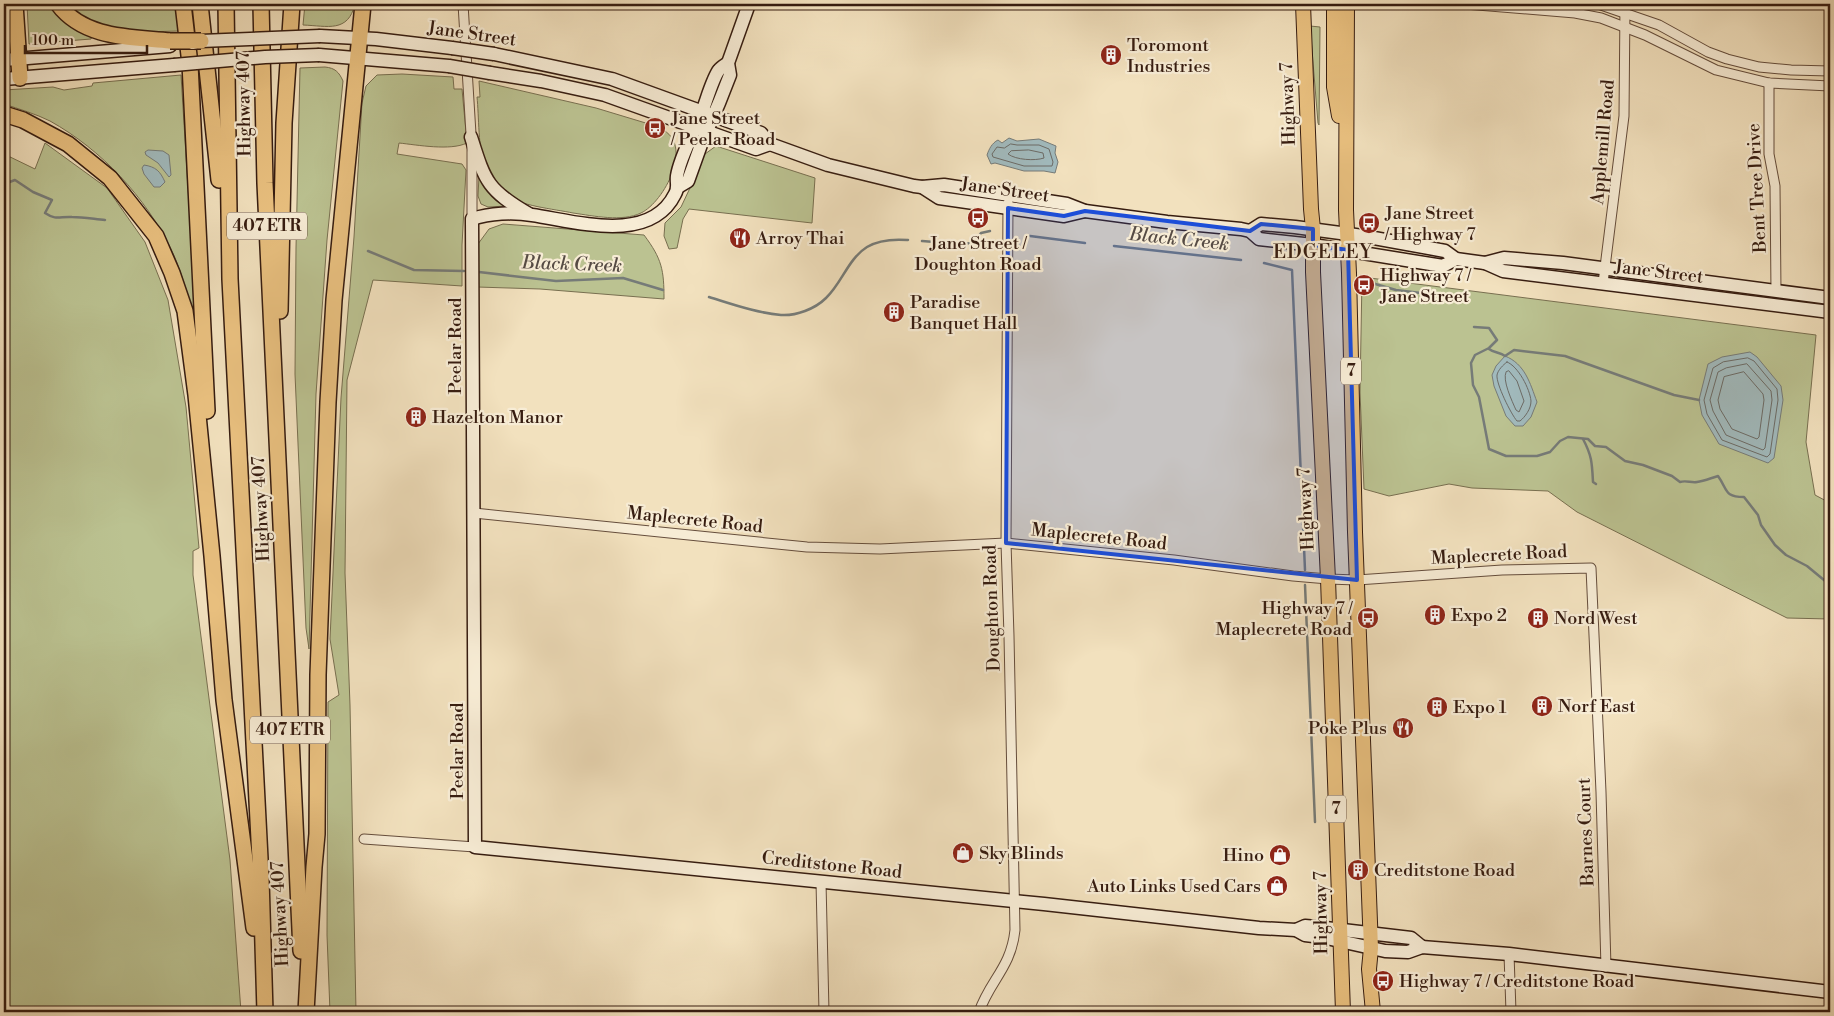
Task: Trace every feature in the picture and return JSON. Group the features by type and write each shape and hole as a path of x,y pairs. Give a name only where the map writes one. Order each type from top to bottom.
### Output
{"highway":[{"path":"15,4 11,59 20,78"},
{"path":"58,4 76,22 91,29 117,36 170,44 201,41"},
{"path":"183,4 190,64 196,173 211,476 212,556"},
{"path":"200,4 230,278"},
{"name":"Highway 407","path":"226,4 230,278 261,878 265,1006"},
{"name":"Highway 407","path":"261,4 265,183 276,448 305,1012"},
{"path":"276,448 284,123 292,4"},
{"path":"305,1012 317,834 318,675 328,402 334,300 356,57 363,4"},
{"path":"4,114 23,120 68,144 110,178 156,236 172,272 185,311 196,395 226,709 265,1006"}],"main road":[{"path":"472,219 489,214 532,215 595,225 630,225 642,222 662,210 674,196 678,187 676,176 708,114 718,70 728,63 748,4"},
{"name":"Highway 7","path":"1303,4 1328,579 1344,1012"},
{"path":"1334,4 1334,87 1345,146"},
{"name":"7","path":"1348,4 1345,146 1347,234 1357,580 1371,948 1369,969 1373,1012"},
{"name":"Jane Street","path":"201,41 320,36 358,38 494,54 612,79 760,132 770,144 828,165 922,187 944,184 1008,202 1067,204 1085,211 1250,231 1259,239 1348,250 1443,266 1456,259"},
{"path":"11,59 170,44"},
{"name":"Jane Street","path":"4,79 265,57 319,54 356,57 449,66 541,81 604,95 756,149 770,144"},
{"path":"471,136 482,173 491,186 500,196 532,215"},
{"name":"Peelar Road","path":"472,219 475,847"},
{"name":"Jane Street","path":"1250,231 1261,224 1347,234 1445,251 1456,259 1485,263 1503,271 1830,312"},
{"name":"Jane Street","path":"1485,263 1504,258 1563,263 1830,298"},
{"name":"Creditstone Road","path":"475,847 1014,901 1259,928 1296,930 1305,926 1340,935 1371,948 1408,952 1422,947 1509,954 1606,967 1830,992"},
{"name":"Creditstone Road","path":"1340,935 1370,933 1410,938 1422,947"}],"street":[{"path":"462,4 471,136 472,219"},
{"path":"1465,4 1502,5 1574,13 1600,18 1624,27 1716,70 1769,83 1830,86"},
{"path":"1598,4 1659,25 1708,52 1726,59 1759,67 1830,71"},
{"name":"Applemill Road","path":"1603,283 1624,116 1625,4"},
{"name":"Bent Tree Drive","path":"1769,83 1769,154 1776,186 1776,291"},
{"name":"Doughton Road","path":"979,1012 987,995 1006,965 1015,930 1010,646 1006,544 1008,202"},
{"name":"Maplecrete Road","path":"474,513 807,547 880,549 1006,544 1174,560 1328,579 1357,580 1502,570 1591,568 1597,698"},
{"name":"Barnes Court","path":"1597,698 1606,967"},
{"name":"Creditstone Road","path":"364,839 475,847"},
{"path":"821,882 824,1012"},
{"path":"1509,954 1511,1012"}],"highlighted area":[{"path":"1008,208 1064,216 1085,211 1250,231 1261,224 1313,229 1313,245 1348,250 1357,580 1006,543"}],"green space":[{"path":"27,4 51,4 92,36 91,39 29,44"},
{"path":"69,4 175,4 179,31 120,30 92,21 80,14"},
{"path":"305,4 355,4 347,20 336,26 329,26 303,25"},
{"path":"1310,26 1320,27 1319,125 1318,123"},
{"path":"325,67 336,71 343,81 327,240 316,394 309,649 306,628 295,374 300,68"},
{"path":"402,74 453,77 454,89 462,89 467,143 443,147 399,143 397,154 462,164 466,170 462,286 373,280 347,380 345,573 350,705 356,1012 330,1012 327,935 328,702 339,695 330,639 341,398 354,237 362,103 366,86 377,75"},
{"path":"181,75 195,301 194,306 191,307 180,270 171,249 148,211 120,176 87,146 50,121 4,104 4,90 53,87 64,90 92,86 93,83"},
{"path":"479,81 596,108 649,124 648,127 660,131 661,129 671,136 675,147 676,159 666,186 650,207 641,213 617,218 573,213 527,204 510,198 499,189 486,168 483,159 477,97 480,97"},
{"path":"45,143 107,188 145,242 168,300 186,407 199,548 193,551 193,575 230,860 241,1012 4,1012 4,154 35,169"},
{"path":"716,146 815,178 812,223 689,209 683,219 677,248 669,249 664,236 665,223 681,207 690,188 702,153 705,154"},
{"path":"479,176 507,206 488,207 481,204 478,196"},
{"path":"503,224 644,235 655,251 661,265 664,299 540,289 477,287 478,244 489,229"},
{"path":"1362,277 1816,335 1806,442 1815,495 1830,503 1830,619 1787,618 1577,512 1548,491 1472,488 1449,484 1389,496 1364,489 1360,392"}],"water":[{"path":"1009,138 1017,141 1039,139 1056,146 1055,153 1058,162 1055,173 1024,171 995,163 991,164 987,155 991,146 998,140 1002,143"},
{"path":"148,150 163,151 169,155 171,175 169,177 158,163 146,155 145,152"},
{"path":"144,165 155,168 161,175 165,182 160,187 154,187 144,174 142,168"},
{"path":"1750,352 1757,357 1781,386 1783,400 1774,458 1768,463 1719,444 1702,415 1699,400 1708,364 1722,357"},
{"path":"1505,356 1512,359 1522,369 1537,402 1531,417 1523,426 1515,426 1506,416 1494,386 1492,375 1496,366"}],"waterway":[{"name":"Black Creek","path":"4,184 15,180 33,192 52,200 45,213 53,217 80,217 105,220"},
{"name":"Black Creek","path":"922,241 960,244 973,243 981,233 990,231"},
{"name":"Black Creek","path":"1030,236 1085,243"},
{"name":"Black Creek","path":"709,297 763,312 781,315 799,313 826,298 850,264 867,247 882,241 908,240"},
{"name":"Black Creek","path":"1114,246 1241,260"},
{"name":"Black Creek","path":"368,251 414,270 464,271"},
{"path":"1264,263 1292,270 1305,570"},
{"name":"Black Creek","path":"479,272 556,281 623,278 663,290"},
{"name":"Black Creek","path":"1365,281 1396,290 1454,297"},
{"name":"Black Creek","path":"1474,327 1489,328 1497,340 1489,348 1475,355 1471,363 1473,385 1479,397 1489,449 1506,456 1537,456 1550,452 1560,441 1568,437 1588,439 1595,446 1606,447 1625,461 1643,465 1672,476 1680,482 1697,482 1718,476 1727,492 1733,496 1744,497 1758,515 1761,525 1775,545 1786,555 1807,566 1830,585"},
{"path":"1489,349 1505,356 1514,350 1565,356 1674,395 1699,400"},
{"path":"1583,439 1591,460 1593,482 1596,484"},
{"path":"1305,585 1315,822"}],"place":[{"name":"Toromont Industries","path":"1111,55"},
{"name":"Jane Street / Peelar Road","path":"655,128"},
{"name":"Jane Street / Doughton Road","path":"978,218"},
{"name":"Jane Street / Highway 7","path":"1369,223"},
{"name":"Arroy Thai","path":"740,238"},
{"name":"Highway 7 / Jane Street","path":"1364,285"},
{"name":"Paradise Banquet Hall","path":"894,312"},
{"name":"Hazelton Manor","path":"416,417"},
{"name":"Expo 2","path":"1435,615"},
{"name":"Highway 7 / Maplecrete Road","path":"1368,618"},
{"name":"Nord West","path":"1538,618"},
{"name":"Norf East","path":"1542,706"},
{"name":"Expo 1","path":"1437,707"},
{"name":"Poke Plus","path":"1403,728"},
{"name":"Sky Blinds","path":"963,853"},
{"name":"Hino","path":"1280,855"},
{"name":"Creditstone Road","path":"1358,870"},
{"name":"Auto Links Used Cars","path":"1277,886"},
{"name":"Highway 7 / Creditstone Road","path":"1383,981"}],"district":[{"name":"EDGELEY","path":"1323,252"}]}
